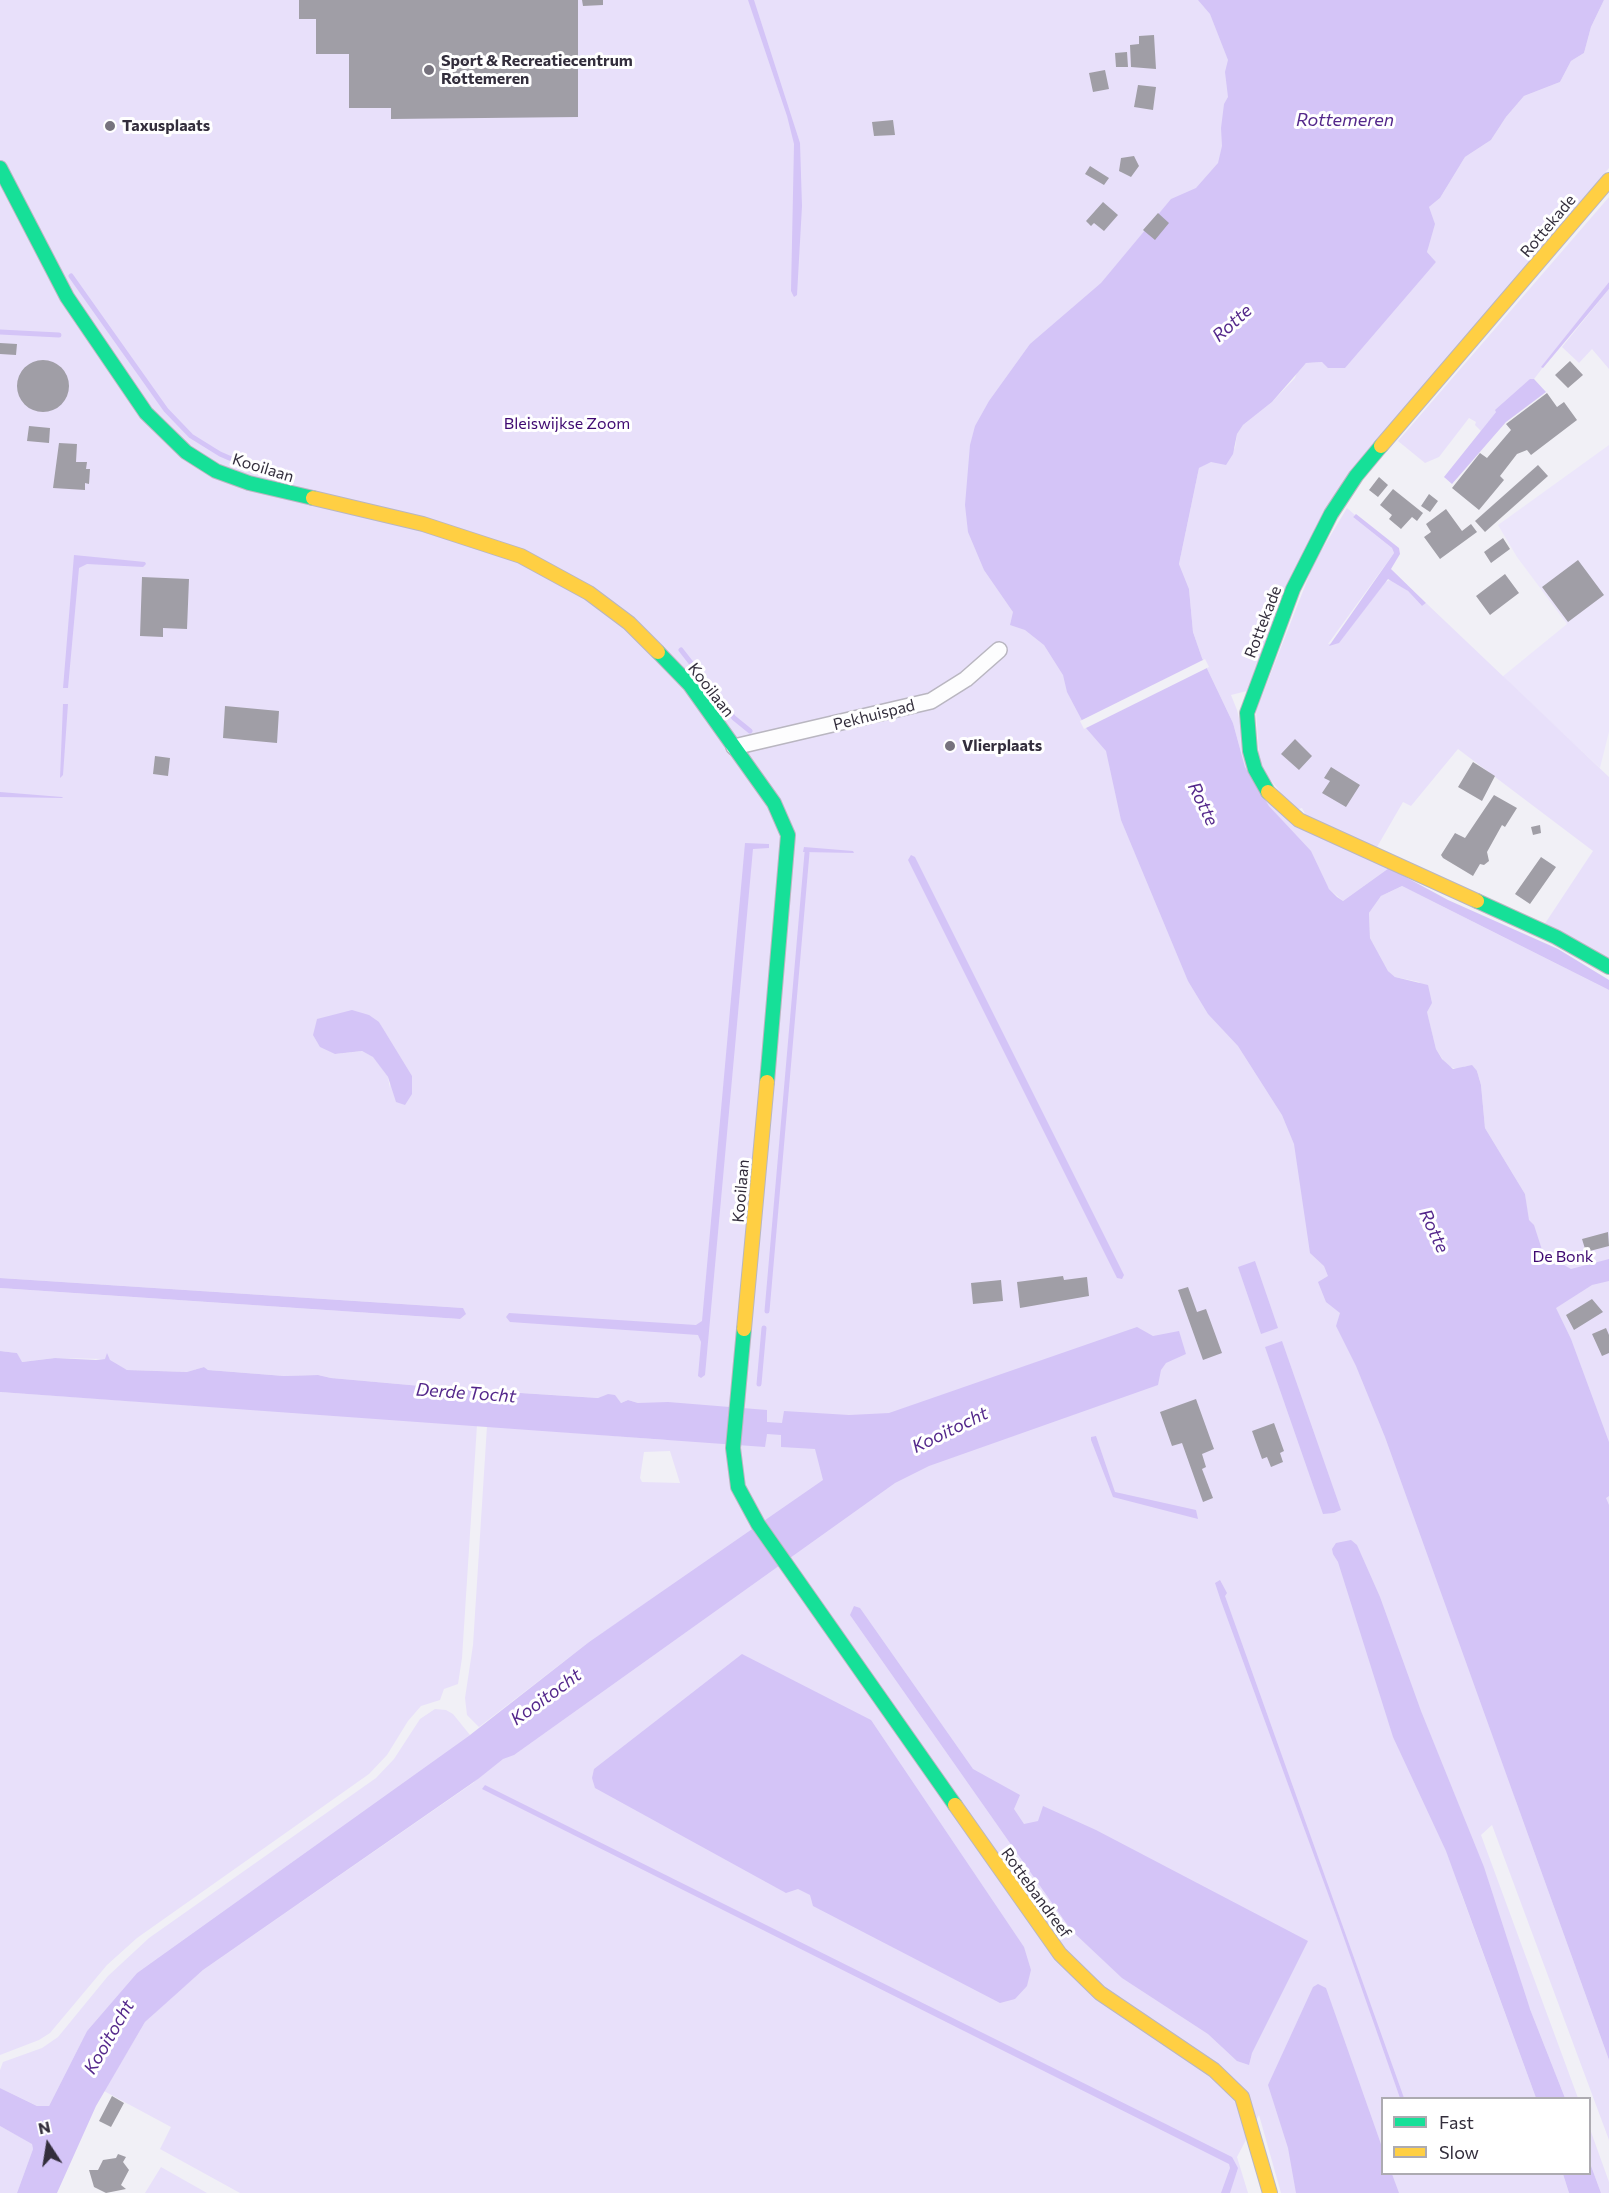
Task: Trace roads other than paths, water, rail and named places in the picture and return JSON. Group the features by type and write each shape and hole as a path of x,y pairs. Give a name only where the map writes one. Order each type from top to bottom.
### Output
{"street":[{"name":"Kooilaan","path":"0,168 68,297 107,358 146,413 186,452 216,471 249,483 423,524 521,556 589,593 628,623 690,685 774,803 788,835 788,852 733,1448 738,1487 758,1524 792,1573"},
{"name":"Rottekade","path":"1609,180 1356,476 1331,513 1293,589 1247,713 1249,743 1255,769 1264,788 1299,820 1557,937 1609,967"},
{"name":"Pekhuispad","path":"734,747 931,701 966,679 999,650"},
{"name":"Rottebandreef","path":"792,1573 1060,1954 1100,1993 1214,2070 1242,2097 1270,2193"}],"water":[{"path":"748,0 754,0 800,143 802,206 797,295 794,297 791,291 794,144 787,116"},
{"path":"1198,0 1604,0 1591,27 1584,53 1571,61 1560,82 1524,96 1506,117 1491,140 1465,157 1440,198 1429,207 1435,224 1427,252 1436,262 1345,368 1328,368 1322,362 1306,363 1272,402 1243,425 1237,434 1233,454 1226,465 1211,462 1199,468 1179,564 1189,589 1193,632 1202,658 1233,723 1245,767 1269,806 1311,851 1329,889 1337,897 1343,901 1389,868 1448,900 1558,949 1609,980 1609,990 1402,886 1381,896 1369,913 1370,938 1388,971 1395,977 1428,985 1432,1003 1427,1012 1436,1049 1442,1059 1453,1069 1472,1065 1477,1071 1481,1085 1485,1128 1525,1194 1529,1220 1534,1225 1543,1253 1571,1269 1609,1259 1609,1281 1592,1285 1556,1308 1571,1339 1609,1442 1609,1496 1606,1498 1609,1505 1609,2060 1385,1437 1356,1366 1336,1326 1340,1313 1326,1302 1318,1282 1328,1276 1324,1266 1310,1253 1294,1144 1282,1115 1238,1046 1208,1014 1188,981 1121,820 1106,751 1086,728 1067,692 1063,675 1044,645 1025,630 1010,625 1013,612 984,570 968,532 965,505 970,445 975,426 989,401 1030,344 1101,283 1171,199 1196,188 1218,163 1222,146 1221,128 1224,104 1228,97 1225,72 1228,60 1210,14"},
{"path":"1609,282 1609,289 1543,368 1541,367"},
{"path":"1530,379 1534,379 1546,392 1506,422 1452,484 1444,477 1496,412 1495,410"},
{"path":"1356,514 1399,548 1400,554 1391,569 1426,603 1422,606 1408,591 1388,579 1339,643 1329,646 1394,553 1392,548 1353,517"},
{"path":"74,555 145,562 146,564 143,567 87,564 79,568 68,688 63,688"},
{"path":"63,704 68,704 63,775 60,778"},
{"path":"0,792 62,797 63,798 0,797"},
{"path":"745,843 769,844 769,848 753,849 705,1375 701,1378 698,1376 701,1342 698,1335 510,1322 506,1317 509,1313 696,1325 702,1321"},
{"path":"804,847 853,851 854,853 803,852"},
{"path":"911,855 915,857 1124,1275 1122,1279 1117,1278 908,860"},
{"path":"352,1010 369,1015 379,1022 412,1076 412,1094 405,1105 396,1102 388,1077 373,1057 362,1051 335,1054 320,1047 313,1035 317,1019"},
{"path":"1255,1261 1278,1328 1261,1334 1238,1267"},
{"path":"0,1278 463,1308 466,1314 460,1319 0,1288"},
{"path":"1137,1327 1153,1336 1179,1331 1186,1354 1166,1363 1161,1370 1158,1385 929,1466 895,1483 514,1755 503,1759 478,1779 203,1970 145,2022 96,2106 57,2193 17,2193 33,2149 32,2144 0,2126 0,2088 37,2106 49,2106 87,2031 137,1973 470,1735 589,1642 823,1480 815,1449 781,1447 781,1435 767,1434 765,1447 0,1392 0,1351 17,1353 22,1362 55,1358 96,1360 105,1359 107,1353 110,1360 127,1370 187,1372 204,1367 208,1370 284,1376 318,1375 443,1388 598,1398 608,1394 615,1395 621,1403 628,1400 638,1403 668,1402 767,1410 767,1422 782,1423 784,1411 849,1415 889,1413"},
{"path":"1282,1341 1341,1510 1334,1513 1323,1514 1265,1347"},
{"path":"1096,1436 1115,1492 1196,1510 1198,1519 1113,1497 1091,1440 1091,1437"},
{"path":"1351,1540 1357,1545 1380,1597 1421,1711 1484,1867 1530,2009 1565,2097 1536,2097 1446,1851 1393,1737 1338,1562 1333,1554 1332,1549 1336,1543"},
{"path":"1220,1580 1227,1593 1225,1596 1404,2097 1400,2097 1215,1583"},
{"path":"854,1606 860,1608 973,1769 1020,1795 1014,1809 1024,1824 1038,1821 1043,1806 1096,1830 1308,1941 1252,2053 1249,2065 1237,2061 1208,2034 1122,1978 1071,1930 850,1615"},
{"path":"742,1654 871,1720 1024,1947 1031,1970 1027,1986 1015,1999 1000,2003 813,1906 810,1895 798,1889 786,1893 595,1788 592,1778 594,1769"},
{"path":"485,1785 1232,2157 1238,2168 1230,2193 1221,2193 1230,2168 1229,2164 482,1789"},
{"path":"1318,1984 1326,1988 1381,2144 1381,2175 1392,2175 1399,2193 1296,2193 1288,2148 1268,2085 1313,1987"},
{"path":"1591,2166 1601,2193 1569,2193 1563,2175 1591,2175"}],"waterway":[{"path":"71,276 166,410 191,436 220,454 264,473"},
{"path":"0,332 59,335"},
{"path":"681,650 734,718 750,731"},
{"path":"767,1311 807,853"},
{"path":"759,1384 764,1328"}],"place":[{"name":"Sport & Recreatiecentrum Rottemeren","path":"429,70"},
{"name":"Taxusplaats","path":"110,126"},
{"name":"Vlierplaats","path":"950,746"}],"water label":[{"name":"Rottemeren","path":"1345,120"},
{"name":"Rotte","path":"1232,323"},
{"name":"Rotte","path":"1203,804"},
{"name":"Rotte","path":"1434,1231"},
{"name":"Derde Tocht","path":"466,1393"},
{"name":"Kooitocht","path":"950,1430"},
{"name":"Kooitocht","path":"546,1697"},
{"name":"Kooitocht","path":"109,2037"}],"park label":[{"name":"Bleiswijkse Zoom","path":"567,424"},
{"name":"De Bonk","path":"1563,1257"}]}
